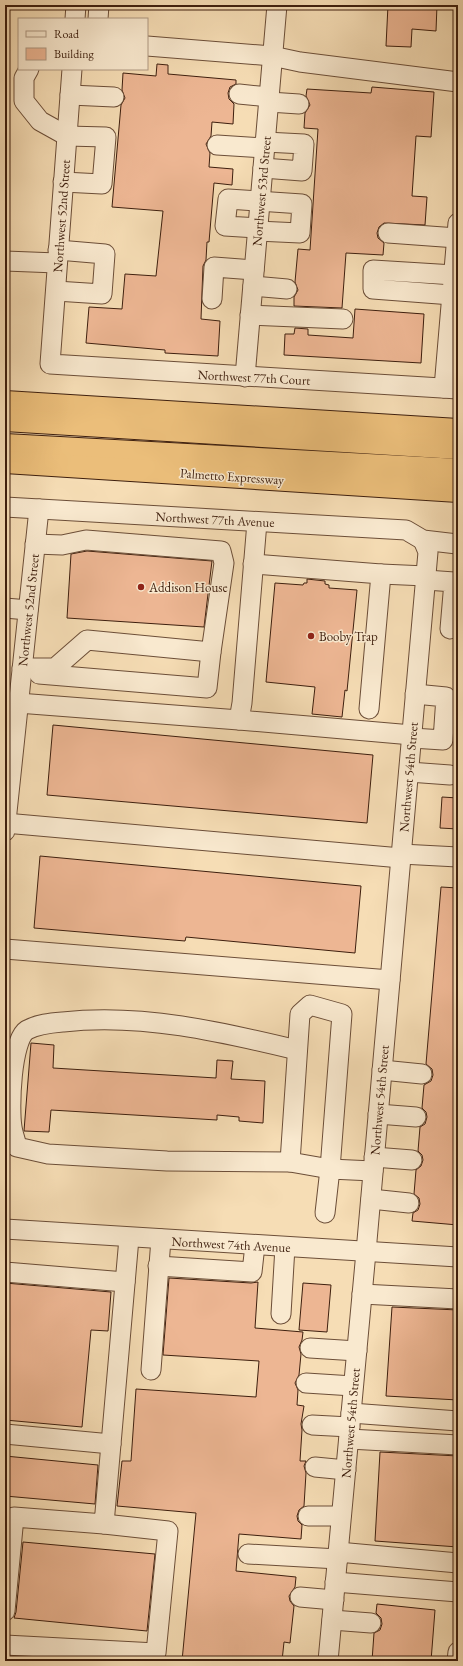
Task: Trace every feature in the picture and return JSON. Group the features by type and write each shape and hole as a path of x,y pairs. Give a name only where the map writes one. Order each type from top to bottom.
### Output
{"highway":[{"path":"5,402 458,430"},
{"path":"5,420 458,448"},
{"path":"5,445 458,470"},
{"name":"Palmetto Expressway","path":"5,462 458,491"}],"street":[{"path":"75,18 76,5"},
{"path":"98,18 99,5"},
{"name":"Northwest 53rd Street","path":"245,377 277,5"},
{"path":"148,46 272,56 300,62 458,82"},
{"path":"28,70 24,78 24,101 40,121 67,136 106,137 102,184 63,182"},
{"name":"Northwest 52nd Street","path":"50,364 72,70"},
{"path":"239,94 299,104"},
{"path":"70,95 114,97"},
{"path":"217,145 304,144 302,171 263,168"},
{"path":"228,199 302,204 300,233 258,229 225,226 228,199"},
{"path":"388,233 457,242 454,275 451,388"},
{"path":"5,260 105,254 102,294 56,291"},
{"path":"212,299 214,267 287,289"},
{"path":"454,275 373,270 372,288 454,301"},
{"path":"250,315 343,319"},
{"name":"Northwest 77th Court","path":"50,364 245,377 451,388"},
{"name":"Northwest 77th Avenue","path":"5,507 406,530 423,540"},
{"name":"Northwest 52nd Street","path":"5,825 39,509"},
{"path":"239,720 242,703 257,522"},
{"path":"22,670 207,688 224,563 221,551 86,540 62,545 35,544"},
{"path":"423,540 457,544"},
{"name":"Northwest 54th Street","path":"328,1661 426,578 428,552 423,540"},
{"path":"253,564 426,578 454,582 450,629"},
{"path":"368,709 380,574"},
{"path":"5,608 28,610"},
{"path":"22,670 55,668 87,640 211,652"},
{"path":"18,703 239,720 443,740 446,697 416,694"},
{"path":"408,772 450,775"},
{"path":"5,825 401,856 458,857"},
{"path":"5,949 390,980"},
{"path":"290,1162 300,1014 310,1005 342,1014 330,1169 325,1213"},
{"path":"297,1050 238,1036 150,1022 82,1020 44,1024 26,1030 18,1044 11,1098 12,1127 17,1147 48,1154 167,1161 290,1162 330,1169 412,1160"},
{"path":"382,1070 422,1074"},
{"path":"378,1114 416,1117"},
{"path":"371,1199 409,1203"},
{"name":"Northwest 74th Avenue","path":"5,1229 129,1238 458,1257"},
{"path":"104,1524 129,1238"},
{"path":"151,1370 161,1239"},
{"path":"158,1266 252,1272 254,1245"},
{"path":"281,1314 285,1247"},
{"path":"5,1272 125,1282"},
{"path":"362,1294 458,1299"},
{"path":"310,1348 357,1351"},
{"path":"306,1383 353,1386"},
{"path":"312,1425 350,1426 458,1421"},
{"path":"350,1426 458,1445"},
{"path":"5,1434 111,1444"},
{"path":"315,1467 346,1470"},
{"path":"308,1516 341,1516"},
{"path":"5,1611 14,1517 168,1531 156,1653 5,1645"},
{"path":"248,1554 338,1555 458,1562"},
{"path":"300,1597 335,1591 458,1592"},
{"path":"332,1620 370,1623"},
{"path":"457,1661 458,1652"}],"building":[{"path":"388,5 437,5 436,31 412,29 411,47 386,46"},
{"path":"157,64 168,65 168,74 236,80 236,84 230,87 228,93 229,99 234,104 233,124 212,122 211,136 206,144 210,153 209,167 233,169 232,185 214,183 209,242 207,242 206,260 203,266 201,319 220,321 218,356 165,353 165,350 86,343 89,307 122,309 125,274 156,276 163,211 112,207 121,105 125,98 122,90 123,73 156,76"},
{"path":"372,87 434,92 431,137 416,136 412,196 427,197 425,225 384,223 379,227 377,233 378,238 384,243 383,255 346,253 342,308 294,306 294,297 298,290 295,282 298,249 310,250 318,129 304,128 305,113 310,105 306,96 307,89 371,93"},
{"path":"355,309 424,314 421,363 284,355 285,334 294,334 295,328 308,329 308,335 353,338"},
{"name":"Addison House","path":"87,551 212,561 204,627 67,618 71,554"},
{"name":"Booby Trap","path":"307,579 325,581 325,584 329,585 329,588 357,590 347,691 345,690 342,717 312,714 315,687 266,682 275,583 303,585 304,583 307,583"},
{"path":"53,725 373,755 367,823 47,795"},
{"path":"442,797 458,798 458,829 440,828"},
{"path":"40,856 361,886 355,953 186,937 185,941 34,928"},
{"path":"441,887 458,888 458,1225 412,1221 413,1213 418,1210 420,1204 419,1198 414,1194 416,1170 421,1166 423,1160 422,1155 418,1151 420,1127 425,1124 427,1117 426,1112 422,1108 424,1085 431,1081 433,1075 432,1069 426,1064"},
{"path":"31,1043 54,1045 53,1068 216,1078 217,1060 233,1061 231,1079 265,1081 263,1123 239,1121 239,1117 217,1115 217,1120 51,1110 49,1132 24,1131"},
{"path":"169,1278 251,1283 258,1282 255,1328 303,1332 299,1347 301,1354 299,1375 295,1383 298,1390 297,1405 304,1406 301,1424 300,1461 306,1461 304,1466 306,1473 304,1506 299,1510 297,1516 298,1521 302,1525 301,1539 239,1534 236,1571 296,1577 295,1587 289,1596 290,1601 294,1606 290,1643 284,1642 282,1661 182,1661 196,1513 117,1506 122,1461 131,1461 136,1389 256,1397 259,1361 163,1355"},
{"path":"5,1283 111,1292 108,1331 91,1330 82,1427 5,1420"},
{"path":"303,1283 331,1285 327,1332 299,1330"},
{"path":"392,1307 458,1310 458,1400 386,1396"},
{"path":"380,1452 458,1456 458,1547 375,1541"},
{"path":"5,1456 98,1465 95,1504 5,1496"},
{"path":"23,1542 155,1554 147,1631 14,1618 16,1612"},
{"path":"377,1604 435,1610 431,1661 372,1661 374,1633 380,1630 382,1624 381,1618 376,1613"}],"place":[{"name":"Addison House","path":"141,587"},
{"name":"Booby Trap","path":"311,636"}]}
